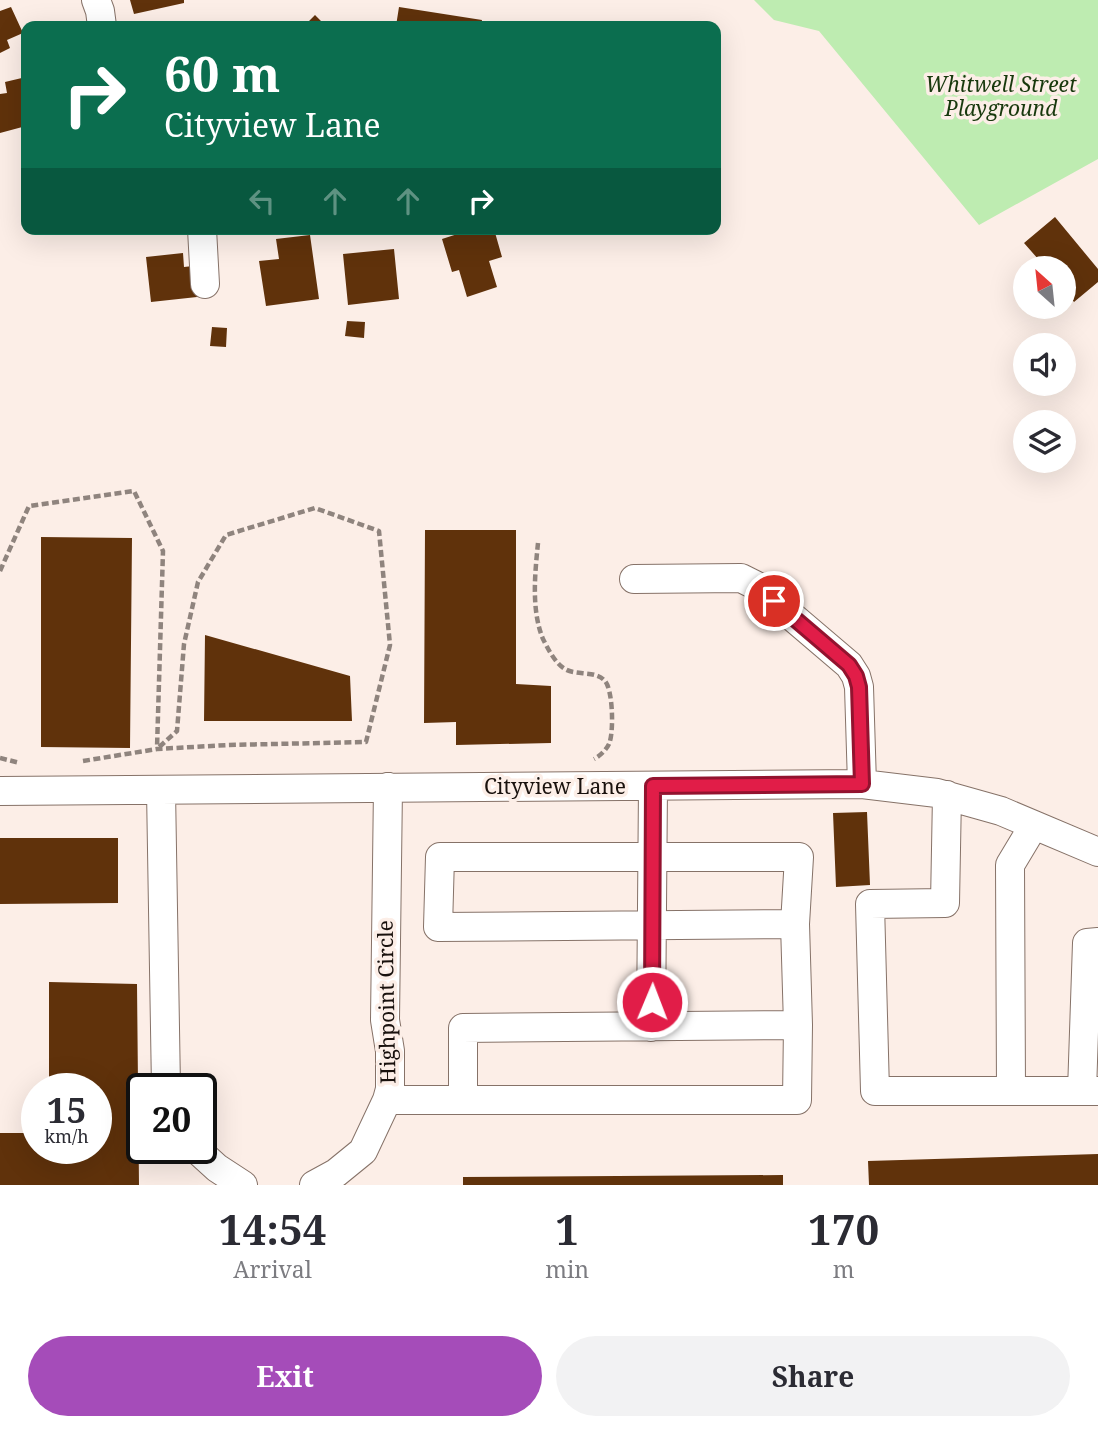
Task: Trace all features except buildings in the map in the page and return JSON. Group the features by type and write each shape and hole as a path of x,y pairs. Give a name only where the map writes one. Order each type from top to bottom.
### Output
{"street":[{"path":"96,0 101,21"},
{"path":"202,235 205,284"},
{"path":"634,579 741,578 755,585 849,665 859,687 862,784"},
{"name":"Cityview Lane","path":"0,791 862,784 947,795 1001,811 1098,852"},
{"path":"651,1027 653,786"},
{"name":"Highpoint Circle","path":"314,1185 336,1173 363,1151 390,1089 390,1051 385,1020 387,787"},
{"path":"161,790 166,1073"},
{"path":"947,795 945,903 870,904 875,1091 1090,1091 1091,1019 1087,943 1098,943"},
{"path":"1011,1090 1010,865 1034,825"},
{"path":"387,1100 797,1100 795,924 799,857 440,857 438,927 795,924"},
{"path":"463,1100 463,1028 798,1025"},
{"path":"213,1164 243,1185"}],"path":[{"path":"0,571 29,506 134,491 163,551 157,749"},
{"path":"81,762 157,749 366,742 390,645 379,531 315,508 226,536 198,582 184,644 177,731 157,749"},
{"path":"538,543 537,616 542,637 554,659 564,668 600,676 607,682 610,691 610,742 599,756 589,762"},
{"path":"0,758 22,763"}],"green space":[{"name":"Whitwell Street Playground","path":"754,0 1098,0 1098,159 979,225 819,31 774,20"}],"route":[{"path":"652,1002 653,786 862,784 859,687 856,676 849,665 774,601"}]}
